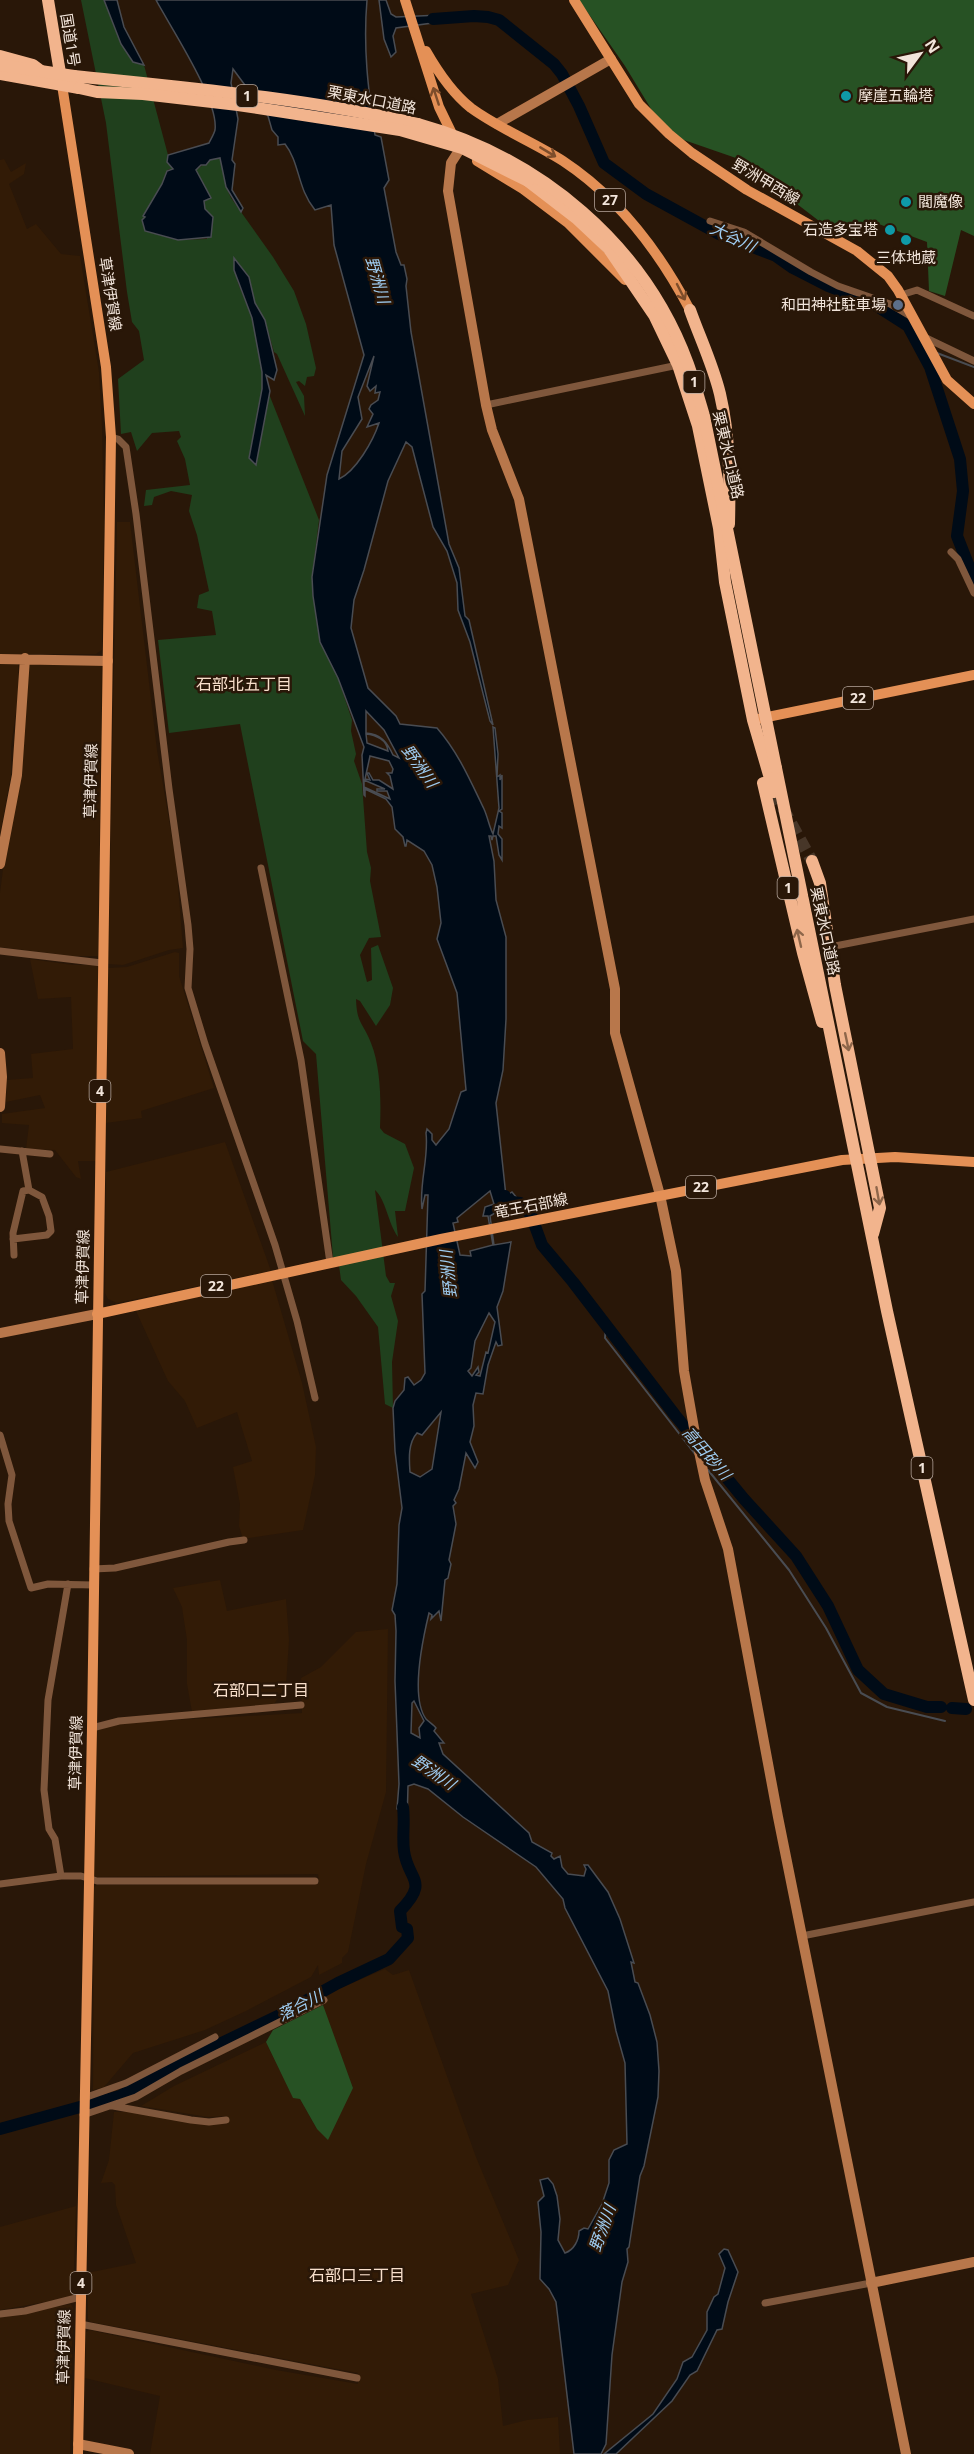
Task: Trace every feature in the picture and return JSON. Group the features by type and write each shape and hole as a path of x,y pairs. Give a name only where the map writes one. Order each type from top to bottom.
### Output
{"highway":[{"name":"国道1号","path":"48,0 62,85"},
{"name":"1","path":"0,56 33,65 62,85"},
{"name":"栗東水口道路","path":"0,65 313,104 418,124 467,140 502,156 554,187 622,251 643,279 674,333 688,363 704,416 836,1052 887,1311 974,1700"},
{"name":"1","path":"0,74 62,85"},
{"name":"栗東水口道路","path":"62,85 97,92 143,94 238,105 400,130 462,148 528,181 576,218 609,249 654,315 678,365 698,426 753,720 759,768 803,953 826,1038 836,1052"},
{"name":"1","path":"690,310 716,381 725,422 730,477 730,603"},
{"name":"栗東水口道路","path":"753,720 774,792"},
{"name":"栗東水口道路","path":"812,861 820,882 835,985 880,1208 872,1235"}],"main road":[{"name":"野洲甲西線","path":"574,0 639,104 657,123 692,153 747,190 857,250 888,276 901,295 911,322 947,380 974,404"},
{"name":"27","path":"407,5 439,107 460,149"},
{"name":"27","path":"418,35 452,89 470,107 565,162 629,218 658,255 690,310"},
{"name":"草津伊賀線","path":"62,85 106,367 111,437 92,1728 78,2449"},
{"path":"460,149 523,189 568,223 618,272 654,315"},
{"name":"22","path":"753,720 974,675"},
{"name":"竜王石部線","path":"97,1314 333,1262 857,1157 974,1162"}],"street":[{"path":"497,124 611,59"},
{"path":"460,149 450,163 448,192 486,405 492,430 519,499 615,989 615,1033 660,1195 676,1271 684,1371 698,1449 705,1480 728,1549 802,1936 906,2454"},
{"path":"710,221 744,232 811,273 838,286 890,304 911,322"},
{"path":"901,295 917,290 974,316"},
{"path":"921,336 974,361"},
{"path":"486,405 678,365"},
{"path":"111,437 118,439 126,447 134,503 188,925 190,950 188,988 204,1044 284,1273 315,1398"},
{"path":"951,552 958,559 974,593"},
{"path":"0,864 16,774 25,658"},
{"path":"0,659 108,660"},
{"path":"261,868 301,1060 333,1262"},
{"path":"830,947 974,919"},
{"path":"0,951 102,963"},
{"path":"0,1053 2,1077 0,1107"},
{"path":"0,1149 50,1154"},
{"path":"22,1151 28,1190"},
{"path":"13,1239 47,1234 51,1231 49,1216 42,1197 28,1190 23,1191 13,1239 14,1256"},
{"path":"0,1333 97,1314"},
{"path":"0,1435 12,1475 8,1504 9,1521 31,1588 48,1584 93,1585"},
{"path":"93,1569 115,1568 244,1540"},
{"path":"61,1876 44,1790 48,1700 69,1584"},
{"path":"92,1728 119,1721 301,1705"},
{"path":"0,1884 61,1876 81,1876 97,1881 315,1881"},
{"path":"802,1936 974,1902"},
{"path":"113,2106 136,2097 324,2000"},
{"path":"83,2106 214,2037"},
{"path":"83,2106 113,2106 209,2122 226,2120"},
{"path":"765,2303 974,2262"},
{"path":"0,2314 25,2311 80,2297"},
{"path":"80,2324 357,2378"},
{"path":"78,2449 129,2454"}],"shaded area":[{"path":"4,159 11,172 26,163 24,174 9,184 27,229 36,224 61,254 80,256 99,372 102,426 104,522 102,650 96,654 0,654 0,160"},
{"path":"117,522 130,522 157,750 176,861 183,948 169,950 123,965 108,964"},
{"path":"18,663 19,690 11,747 11,775 0,834 0,664"},
{"path":"29,664 102,665 98,956 72,956 0,947 0,893"},
{"path":"175,952 179,953 179,976 214,1088 141,1111 142,1118 106,1123 107,968 127,967"},
{"path":"30,959 73,965 100,965 97,1161 78,1161 81,1179 76,1177 55,1150 26,1149 29,1125 2,1123 2,1114 45,1108 40,1095 6,1102 7,1080 33,1078 31,1054 73,1049 71,997 38,999"},
{"path":"225,1142 271,1271 117,1303 108,1299 105,1293 106,1172"},
{"path":"272,1280 302,1383 316,1447 315,1475 303,1530 243,1539 239,1526 240,1504 233,1467 252,1461 237,1412 197,1428 185,1401 168,1381 136,1311"},
{"path":"220,1580 227,1611 286,1599 289,1640 286,1686 274,1704 192,1712 187,1684 187,1640 182,1607 173,1588"},
{"path":"388,1629 386,1792 366,1864 348,1952 342,1958 342,1963 319,1975 318,1965 311,1977 246,2011 205,2030 133,2053 104,2087 93,2090 94,1887 97,1885 319,1883 318,1874 93,1877 96,1730 123,1723 302,1713 301,1678 321,1667 356,1632"},
{"path":"385,1969 393,1975 409,1970 476,2157 519,2260 508,2285 471,2294 498,2379 503,2426 527,2420 558,2417 560,2454 150,2454 160,2396 85,2378 86,2332 89,2330 276,2370 358,2384 358,2373 91,2322 88,2319 87,2273 136,2263 116,2205 115,2185 112,2182 101,2183 109,2160 114,2112 133,2112 205,2124 226,2124 226,2116 208,2117 141,2106 174,2086 266,2042 293,2097 300,2099 317,2129 353,2088 323,2008 326,1994"},
{"path":"76,2206 73,2297 0,2310 0,2227"},
{"path":"71,2304 73,2308 70,2454 0,2454 0,2317"}],"green space":[{"path":"81,0 104,0 121,44 133,62 144,65 168,155 167,162 173,169 169,169 165,175 149,212 145,231 178,240 207,239 204,201 211,198 196,170 210,160 220,158 226,187 231,198 294,291 306,324 316,368 314,376 307,377 305,386 299,381 296,382 304,396 305,416 277,354 274,352 265,320 255,303 249,277 234,259 238,283 252,318 262,372 262,389 249,458 256,464 269,394 319,520 312,577 316,618 320,642 338,678 352,720 351,731 356,754 354,761 362,784 367,852 371,868 370,881 381,937 369,938 360,955 367,982 372,980 371,948 378,945 393,988 390,1005 376,1026 360,1001 356,999 359,1019 371,1043 377,1063 380,1128 384,1133 405,1144 414,1168 405,1211 395,1211 398,1237 382,1200 375,1190 386,1276 390,1283 395,1283 391,1296 398,1321 392,1362 393,1408 385,1404 378,1327 356,1296 341,1280 338,1258 333,1257 316,1054 303,1041 240,724 169,733 158,640 216,635 212,611 197,608 199,595 209,591 197,535 189,511 192,495 171,491 154,497 152,505 144,506 146,490 190,485 185,459 177,441 181,437 179,431 152,433 137,451 131,432 121,434 118,379 144,360 139,331 132,322 106,123"},
{"path":"579,0 974,0 974,236 961,230 945,296 929,291 927,242 868,220 854,239 823,224 771,184 759,166 681,139 659,122 625,66"},
{"path":"323,2005 353,2088 328,2140 317,2129 300,2099 293,2098 266,2042 273,2030"}],"water":[{"path":"104,0 117,0 124,27 144,65 133,62 121,44"},
{"name":"野洲川","path":"156,0 367,0 368,84 375,135 381,137 389,180 384,188 396,252 401,265 404,265 407,279 411,332 449,544 459,568 465,616 469,620 493,725 490,721 470,642 458,610 457,583 447,551 433,527 412,447 406,442 388,481 354,600 351,628 368,688 396,716 400,724 437,728 463,767 484,809 493,834 499,808 493,727 495,728 498,754 497,777 500,775 500,780 502,775 502,809 499,811 502,813 502,828 499,826 498,834 502,839 502,860 496,836 493,836 492,840 489,836 494,861 496,900 506,937 506,1019 503,1070 496,1103 506,1196 512,1192 517,1198 516,1212 510,1208 508,1212 495,1213 490,1216 494,1245 511,1242 503,1291 497,1307 502,1345 498,1346 496,1342 488,1365 483,1394 476,1393 473,1405 474,1426 470,1442 478,1462 475,1468 466,1453 459,1489 454,1500 456,1503 453,1506 456,1524 449,1560 451,1564 448,1578 445,1580 441,1621 439,1611 431,1619 432,1615 429,1613 419,1667 419,1697 426,1719 436,1728 434,1731 444,1743 439,1743 443,1754 529,1833 532,1842 552,1853 551,1856 554,1859 560,1856 562,1867 568,1874 584,1876 586,1869 584,1865 588,1865 608,1892 620,1919 634,1963 631,1962 635,1982 638,1983 650,2015 657,2042 658,2097 640,2176 627,2249 628,2262 622,2282 612,2355 606,2444 601,2454 574,2454 556,2302 540,2279 541,2232 538,2202 544,2196 540,2180 548,2178 557,2196 560,2219 558,2240 565,2253 568,2252 575,2244 579,2231 584,2228 588,2229 602,2204 609,2183 609,2160 614,2150 627,2144 625,2063 608,1991 565,1908 563,1899 536,1867 463,1817 428,1789 414,1784 408,1786 407,1823 401,1810 397,1809 399,1784 395,1681 396,1631 395,1615 392,1610 397,1584 399,1525 402,1508 395,1451 393,1408 395,1401 404,1390 405,1378 408,1377 414,1385 425,1373 422,1294 425,1291 428,1195 425,1195 422,1209 421,1199 426,1133 427,1129 432,1134 432,1140 436,1145 449,1129 461,1092 466,1090 457,993 437,939 441,923 432,865 424,851 407,840 405,846 403,837 395,829 392,807 386,799 365,789 364,795 362,755 364,747 338,678 320,642 313,596 312,577 327,475 364,355 334,245 331,205 315,210 309,202 290,151 285,144 278,145 278,137 272,130 268,116 233,69 231,83 238,119 232,160 235,164 232,190 243,208 241,212 226,187 220,158 210,160 196,170 211,198 204,201 205,209 213,217 211,237 178,240 145,231 142,220 145,217 143,216 167,171 173,169 167,162 168,155 209,143 215,130 210,101 202,83","holes":["374,356 367,386 370,391 376,386 375,393 380,392 378,400 369,409 373,414 367,427 379,423 363,455 352,469 339,479 342,451 362,419 358,397","366,711 384,730 399,758 393,755 383,739 366,733","366,734 380,739 386,744 388,751 367,743","370,756 389,761 393,769 392,773 387,773 393,789 379,780 373,780 367,773 370,780 365,779","364,780 385,789 377,789 377,791 387,791 390,799 364,787","490,1191 494,1204 485,1207 483,1216 488,1216 493,1245 470,1251 471,1256 460,1255 453,1223 458,1222 457,1218","489,1313 495,1322 480,1376 476,1375 479,1372 478,1367 472,1376 468,1371 471,1368 475,1341","441,1412 432,1469 420,1477 410,1472 410,1451 417,1433 422,1435","414,1701 424,1721 419,1728 420,1738 411,1733 412,1703"]},
{"path":"379,0 386,0 391,14 396,17 440,15 447,17 447,21 396,28 393,36 396,52 391,57 384,39"},
{"path":"234,258 249,277 255,303 265,320 277,370 274,380 266,375 270,391 256,465 249,458 262,389 262,372 252,318 234,270"},
{"path":"724,2249 728,2250 738,2272 722,2329 717,2330 697,2371 690,2375 672,2401 616,2454 604,2454 653,2414 677,2379 683,2362 692,2357 707,2330 707,2312 714,2297 718,2294 725,2268 719,2254"}],"waterway":[{"name":"大谷川","path":"433,19 474,16 499,20 554,64 562,74 604,163 646,194 719,234 776,256 793,268 828,286 872,303 908,326 930,367 960,459 963,491 957,536 974,579"},
{"name":"大谷川","path":"920,347 926,349"},
{"path":"937,353 974,367"},
{"name":"高田砂川","path":"505,1196 506,1201 520,1203 531,1215 542,1245 675,1415 744,1499 796,1556 828,1606 858,1670 884,1694 927,1707 941,1707"},
{"path":"606,1324 605,1338 695,1454"},
{"path":"708,1470 789,1570 826,1628 861,1693 887,1707 945,1721"},
{"name":"高田砂川","path":"952,1708 966,1709"},
{"name":"落合川","path":"0,2129 120,2096 389,1959 408,1938 407,1929 402,1927 400,1911 409,1901 416,1886 404,1851 403,1807"}],"tunnel":[{"path":"774,792 812,861"}],"place":[{"name":"摩崖五輪塔","path":"846,96"},
{"name":"閻魔像","path":"906,202"},
{"name":"石造多宝塔","path":"890,230"},
{"name":"三体地蔵","path":"906,240"},
{"name":"和田神社駐車場","path":"898,305"}],"district":[{"name":"石部北五丁目","path":"244,684"},
{"name":"石部口二丁目","path":"261,1690"},
{"name":"石部口三丁目","path":"357,2275"}]}
